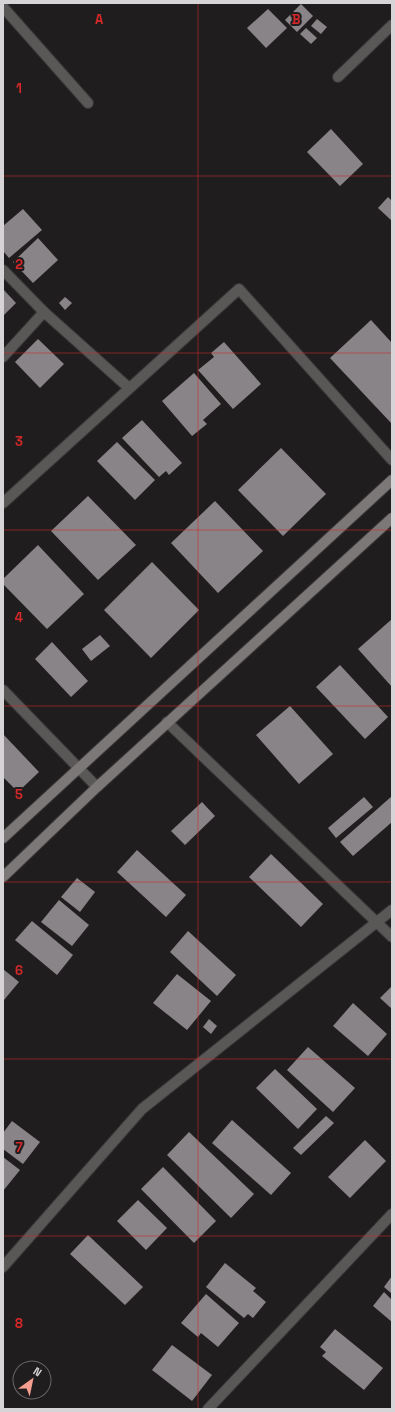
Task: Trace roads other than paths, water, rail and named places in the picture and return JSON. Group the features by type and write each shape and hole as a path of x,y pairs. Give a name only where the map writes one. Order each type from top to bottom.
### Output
{"street":[{"path":"3,7 88,103"},
{"path":"338,77 392,25"},
{"path":"3,270 44,312 129,388"},
{"path":"3,503 239,289 392,460"},
{"path":"3,357 44,312"},
{"path":"3,838 392,480"},
{"path":"3,877 97,786 392,518"},
{"path":"3,690 97,786"},
{"path":"168,722 392,937"},
{"path":"3,1267 142,1109 392,910"},
{"path":"208,1409 392,1214"}]}
